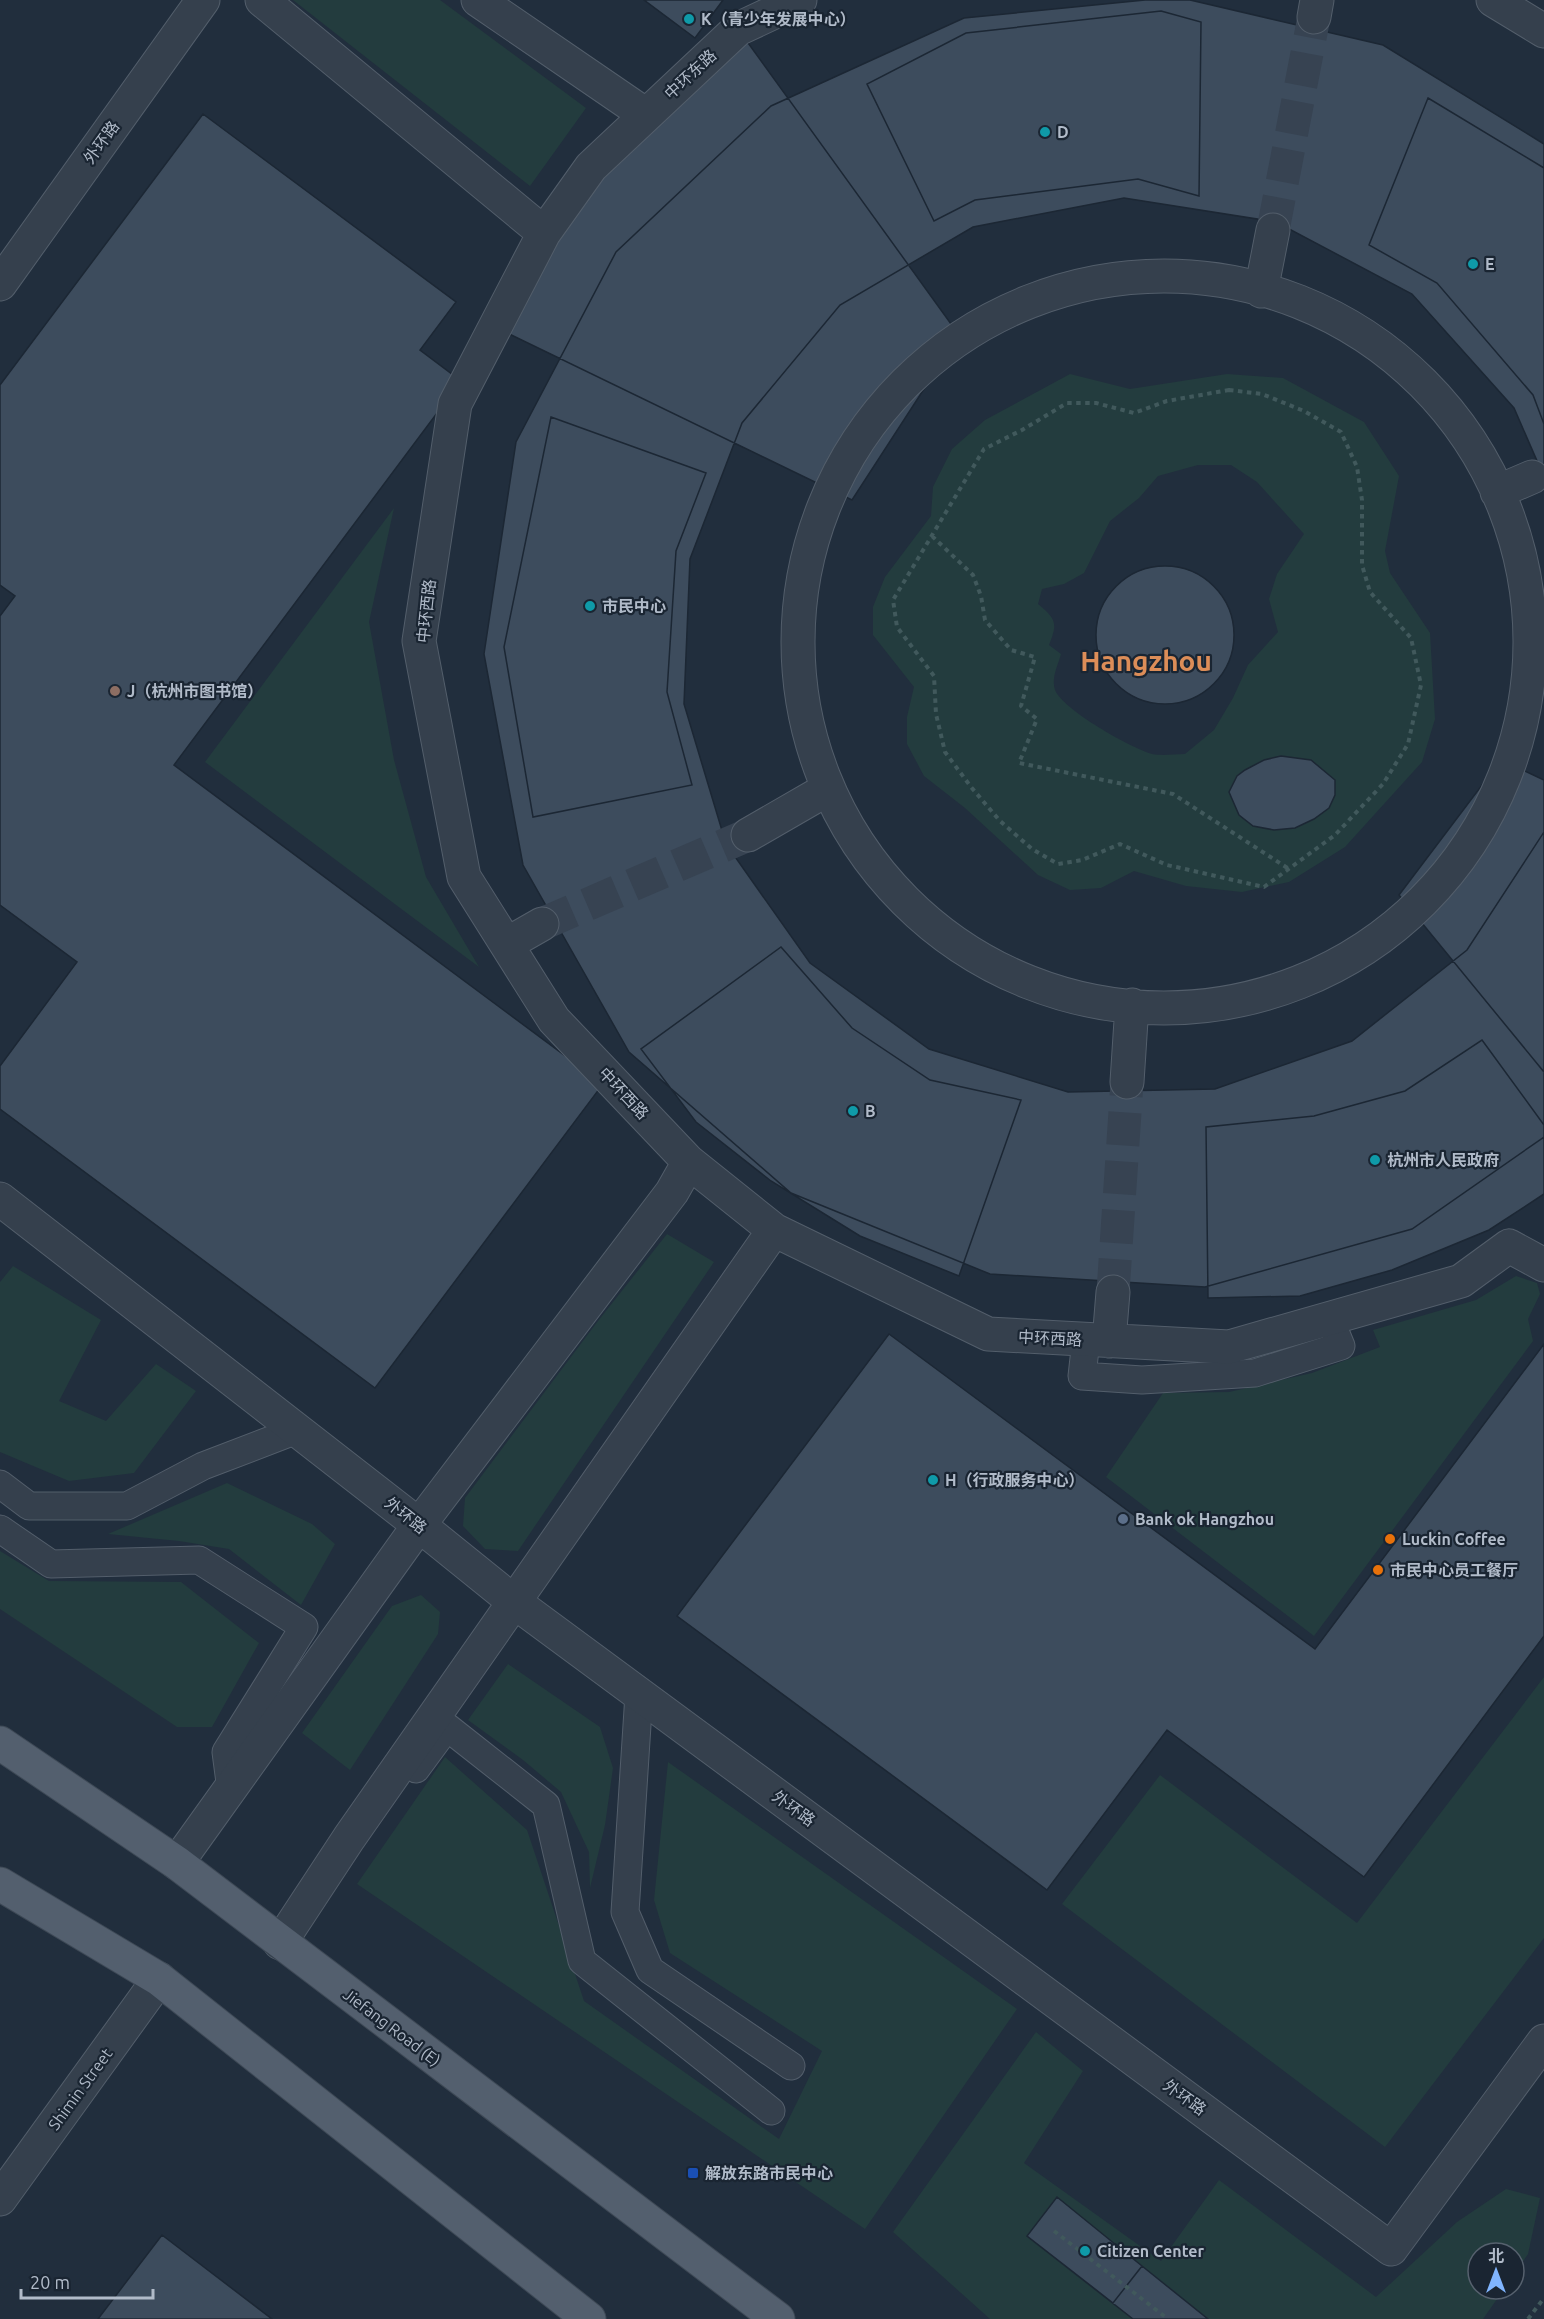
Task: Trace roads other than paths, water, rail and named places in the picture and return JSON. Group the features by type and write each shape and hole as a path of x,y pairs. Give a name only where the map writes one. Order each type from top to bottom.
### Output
{"main road":[{"name":"Jiefang Road (E)","path":"0,1743 177,1863 778,2319"},
{"path":"0,1884 159,1979 589,2319"}],"street":[{"name":"外环路","path":"0,284 203,0"},
{"path":"262,0 544,233"},
{"path":"478,0 646,115"},
{"name":"中环东路","path":"591,167 738,29 800,0"},
{"path":"1493,0 1544,30"},
{"name":"中环西路","path":"591,167 544,233 455,404 420,641 464,877 554,1020 689,1162 774,1230 988,1334 1229,1347 1461,1281 1509,1246 1544,1265"},
{"path":"1261,291 1273,230"},
{"path":"1172,274 1292,297 1399,357 1478,448 1497,492 1525,559 1532,679 1501,795 1433,895 1337,967 1223,1006 1102,1005 988,965 893,892 826,789 796,670 807,549 857,438 941,349 1050,292 1172,274"},
{"path":"1497,492 1532,477"},
{"path":"748,835 826,789"},
{"path":"507,944 542,924"},
{"path":"1127,1082 1132,1005"},
{"path":"177,1863 419,1525 672,1192 689,1162"},
{"name":"外环路","path":"0,1199 419,1525 513,1601 1391,2249 1544,2041"},
{"path":"280,1943 348,1838 774,1230"},
{"path":"1098,1340 1113,1292"},
{"name":"Shimin Street","path":"0,2199 159,1979"}],"lane":[{"path":"1098,1340 1082,1376 1142,1380 1255,1373 1341,1346 1330,1319"},
{"path":"0,1484 28,1506 127,1506 203,1466 297,1430"},
{"path":"0,1529 51,1564 199,1560 303,1627 226,1752 231,1790"},
{"path":"639,1694 625,1912 650,1970 791,2066"},
{"path":"348,1838 366,1838 447,1727 546,1805 582,1961 771,2111"}],"tunnel":[{"path":"1273,230 1314,17"},
{"path":"542,924 748,835"},
{"path":"1113,1292 1127,1082"}],"place":[{"name":"K（青少年发展中心）","path":"689,19"},
{"name":"D","path":"1045,132"},
{"name":"E","path":"1473,264"},
{"name":"市民中心","path":"590,606"},
{"name":"J（杭州市图书馆）","path":"115,691"},
{"name":"B","path":"853,1111"},
{"name":"杭州市人民政府","path":"1375,1160"},
{"name":"H（行政服务中心）","path":"933,1480"},
{"name":"Bank ok Hangzhou","path":"1123,1519"},
{"name":"Luckin Coffee","path":"1390,1539"},
{"name":"市民中心员工餐厅","path":"1378,1570"},
{"name":"解放东路市民中心","path":"693,2173"},
{"name":"Citizen Center","path":"1085,2251"}],"district":[{"name":"Hangzhou","path":"1146,660"}]}
